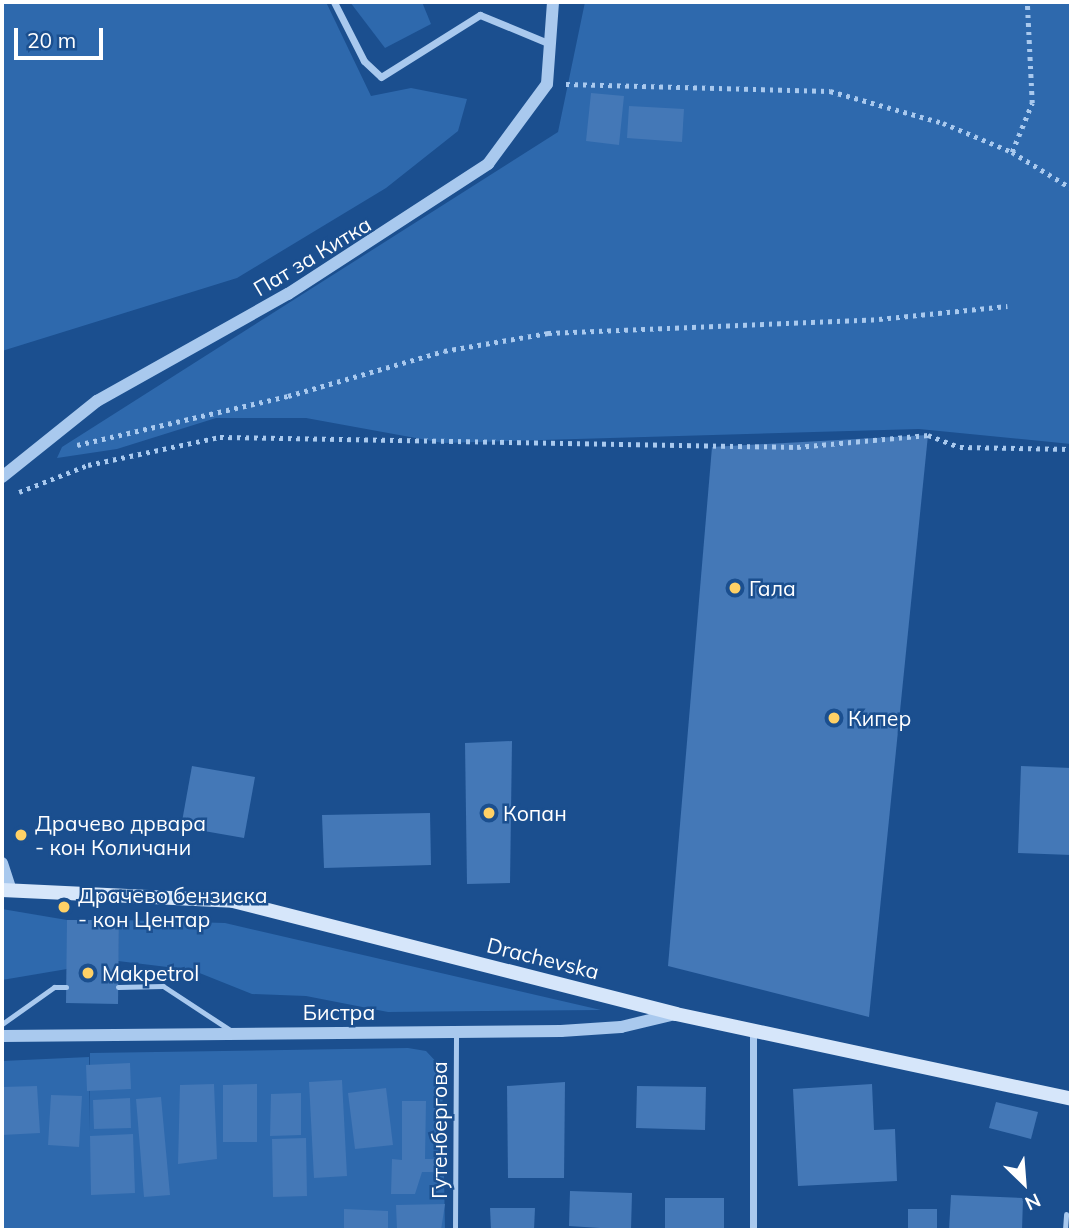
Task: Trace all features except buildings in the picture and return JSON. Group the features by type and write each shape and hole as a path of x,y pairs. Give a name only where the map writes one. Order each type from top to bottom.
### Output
{"main road":[{"name":"Drachevska","path":"6,890 233,901 676,1014 1071,1099"}],"street":[{"path":"334,2 364,61 381,77 480,15 548,43"},
{"path":"547,84 553,2"},
{"name":"Пат за Китка","path":"2,477 97,401 288,294 488,164 547,84"},
{"path":"2,863 6,890"},
{"name":"Бистра","path":"2,1036 621,1027 676,1014"},
{"path":"753,1031 753,1230"}],"lane":[{"path":"118,987 163,986 233,1032"},
{"path":"2,1024 54,987 66,987"},
{"name":"Гутенбергова","path":"455,1230 456,1030"},
{"path":"1065,1230 1066,1214"}],"path":[{"path":"1012,152 1032,103 1027,2"},
{"path":"547,84 830,91 943,123 1012,152 1071,188"},
{"path":"61,449 288,396 444,351 548,333 879,319 1007,306"},
{"path":"14,494 88,465 220,437 797,447 928,435 960,447 1071,449"}],"shaded area":[{"path":"2,2 326,2 371,96 411,88 467,99 458,131 386,188 237,278 2,351"},
{"path":"350,2 422,2 431,24 385,48"},
{"path":"585,2 1071,2 1071,444 919,429 443,443 306,418 216,418 117,449 57,458 62,447 558,132"},
{"path":"2,909 67,920 67,969 2,980"},
{"path":"119,920 225,923 601,1010 388,1012 306,996 252,994 192,970 118,961"},
{"path":"408,1048 426,1051 442,1068 445,1230 2,1230 2,1061 89,1057 90,1133 90,1053"}],"place":[{"name":"Гала","path":"735,588"},
{"name":"Кипер","path":"834,718"},
{"name":"Копан","path":"489,813"},
{"name":"Драчево дрвара - кон Количани","path":"21,835"},
{"name":"Драчево бензиска - кон Центар","path":"64,907"},
{"name":"Makpetrol","path":"88,973"}]}
